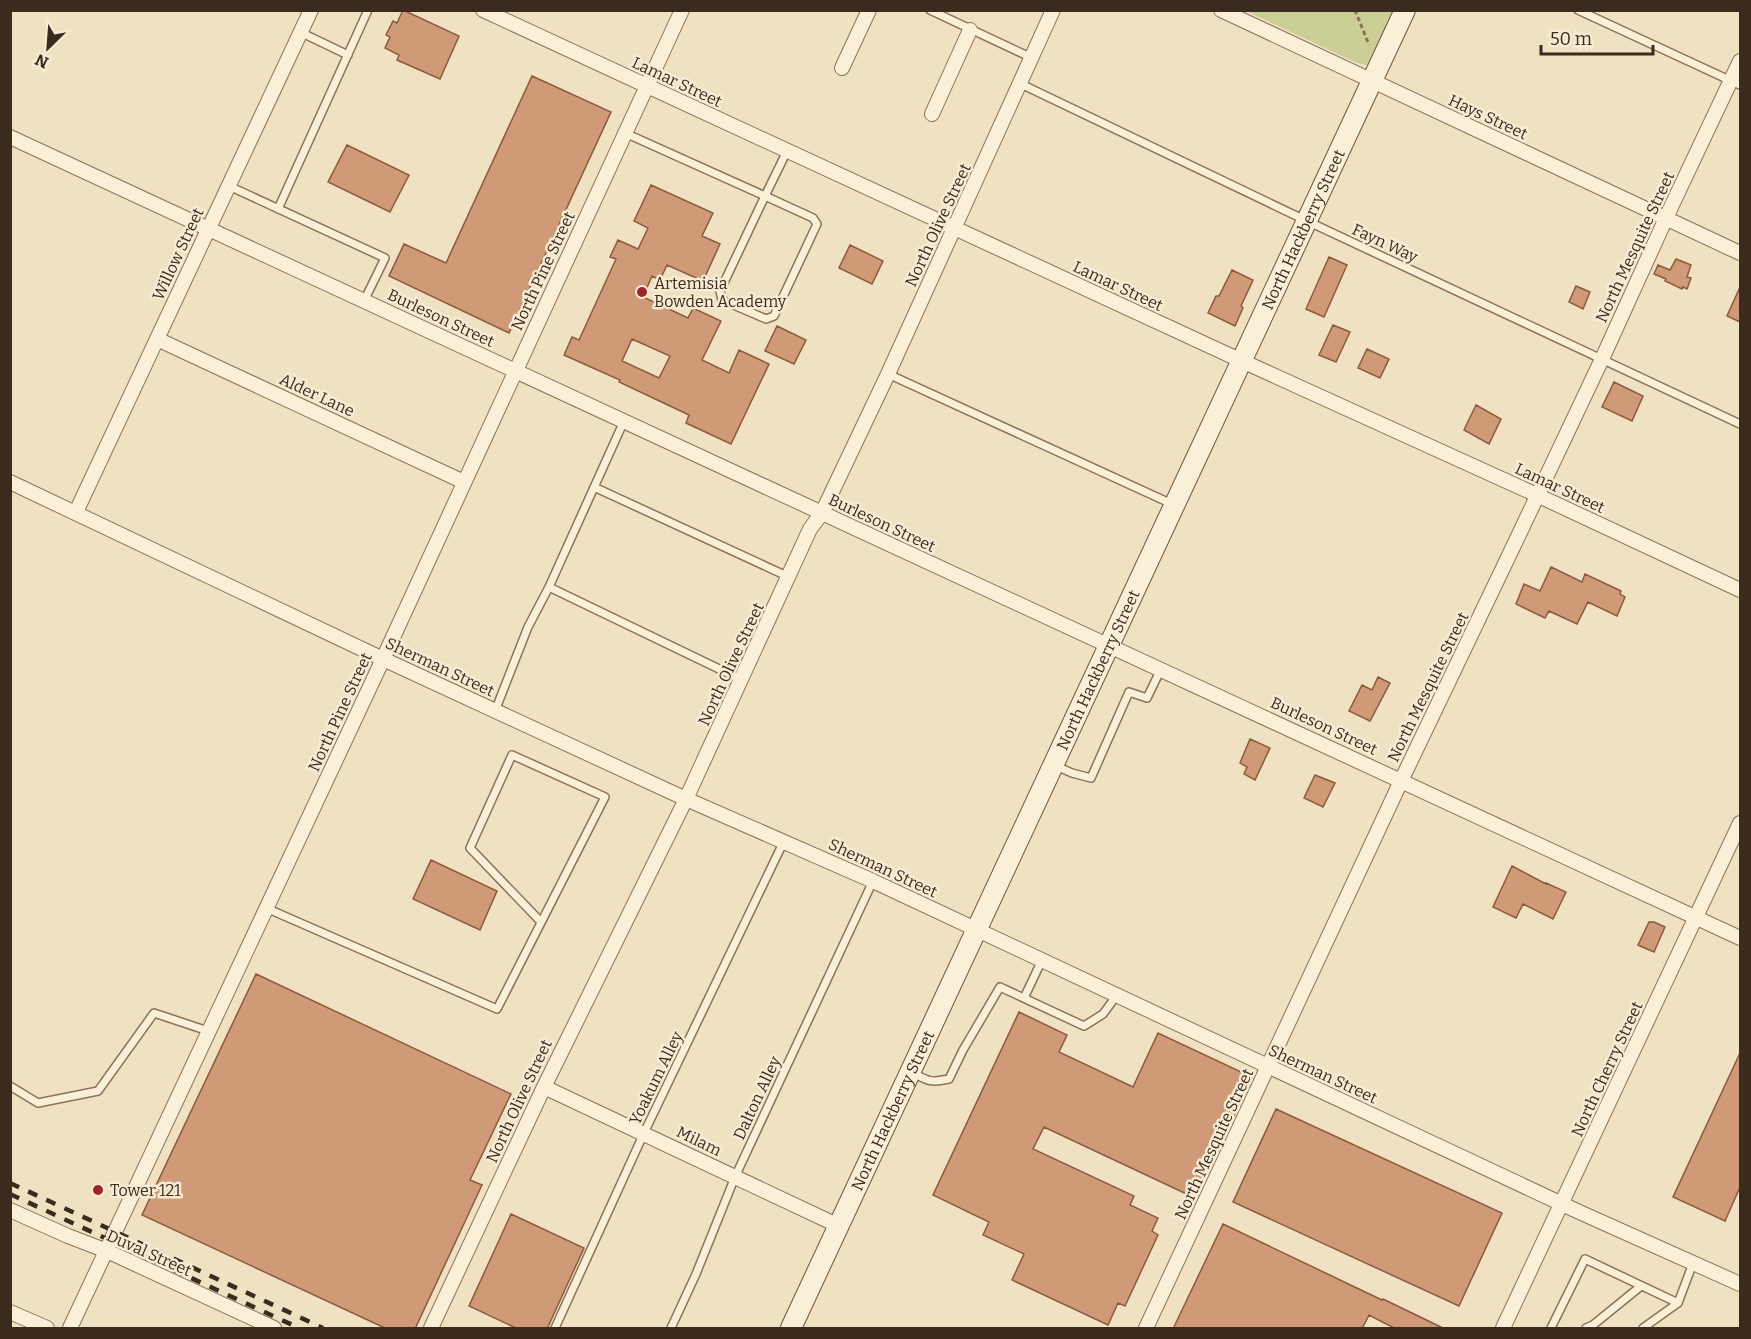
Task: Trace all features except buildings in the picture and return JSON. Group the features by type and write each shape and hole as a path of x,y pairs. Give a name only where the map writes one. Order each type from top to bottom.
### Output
{"main road":[{"name":"North Hackberry Street","path":"791,1329 1406,10"}],"street":[{"name":"Willow Street","path":"76,512 311,10"},
{"name":"Lamar Street","path":"483,10 1740,590"},
{"name":"North Pine Street","path":"70,1329 383,659 682,10"},
{"path":"842,68 870,10"},
{"name":"North Olive Street","path":"431,1329 544,1087 686,799 810,529 822,513 888,374 1053,10"},
{"name":"Hays Street","path":"1221,10 1740,253"},
{"path":"932,114 970,30"},
{"name":"North Mesquite Street","path":"1146,1329 1401,781 1602,359 1666,218 1736,83 1740,60"},
{"name":"Burleson Street","path":"10,137 1740,938"},
{"name":"Alder Lane","path":"157,339 464,482"},
{"name":"Sherman Street","path":"10,482 495,711 686,799 873,881 1562,1205 1740,1284"},
{"name":"North Cherry Street","path":"1503,1329 1740,823"},
{"name":"Milam","path":"544,1087 839,1226"},
{"name":"Duval Street","path":"10,1210 107,1251 274,1329"},
{"path":"10,1312 47,1329"}],"lane":[{"path":"278,209 368,10"},
{"path":"930,10 1032,58"},
{"path":"1578,10 1736,83"},
{"path":"300,32 348,55"},
{"name":"Fayn Way","path":"1020,84 1740,424"},
{"path":"626,133 765,196 813,218 817,224 774,316 766,320 722,300 720,291 765,196 787,151"},
{"path":"229,186 385,258 364,301"},
{"path":"888,374 1175,505"},
{"path":"495,711 528,627 624,421"},
{"path":"594,487 789,577"},
{"path":"549,586 742,680"},
{"path":"1054,765 1091,778 1129,692 1147,699 1161,669"},
{"path":"266,908 497,1009 605,797 512,755 470,848 541,922"},
{"name":"Yoakum Alley","path":"555,1329 644,1133 784,841"},
{"name":"Dalton Alley","path":"671,1329 735,1177 873,881"},
{"path":"1024,998 1042,960"},
{"path":"911,1072 928,1081 949,1079 963,1050 1000,987 1084,1026 1103,1014 1117,995"},
{"path":"10,1086 38,1103 98,1091 154,1013 208,1031"},
{"path":"1551,1329 1585,1258 1678,1303"},
{"path":"1643,1329 1678,1303 1693,1263"},
{"path":"1586,1329 1641,1286"}],"path":[{"path":"1356,10 1372,52"}],"green space":[{"path":"1246,11 1398,11 1372,63 1366,65 1357,63"}],"railway":[{"path":"10,1183 323,1328"},
{"path":"10,1194 299,1328"}],"place":[{"name":"Artemisia Bowden Academy","path":"642,292"},
{"name":"Tower 121","path":"98,1190"}]}
